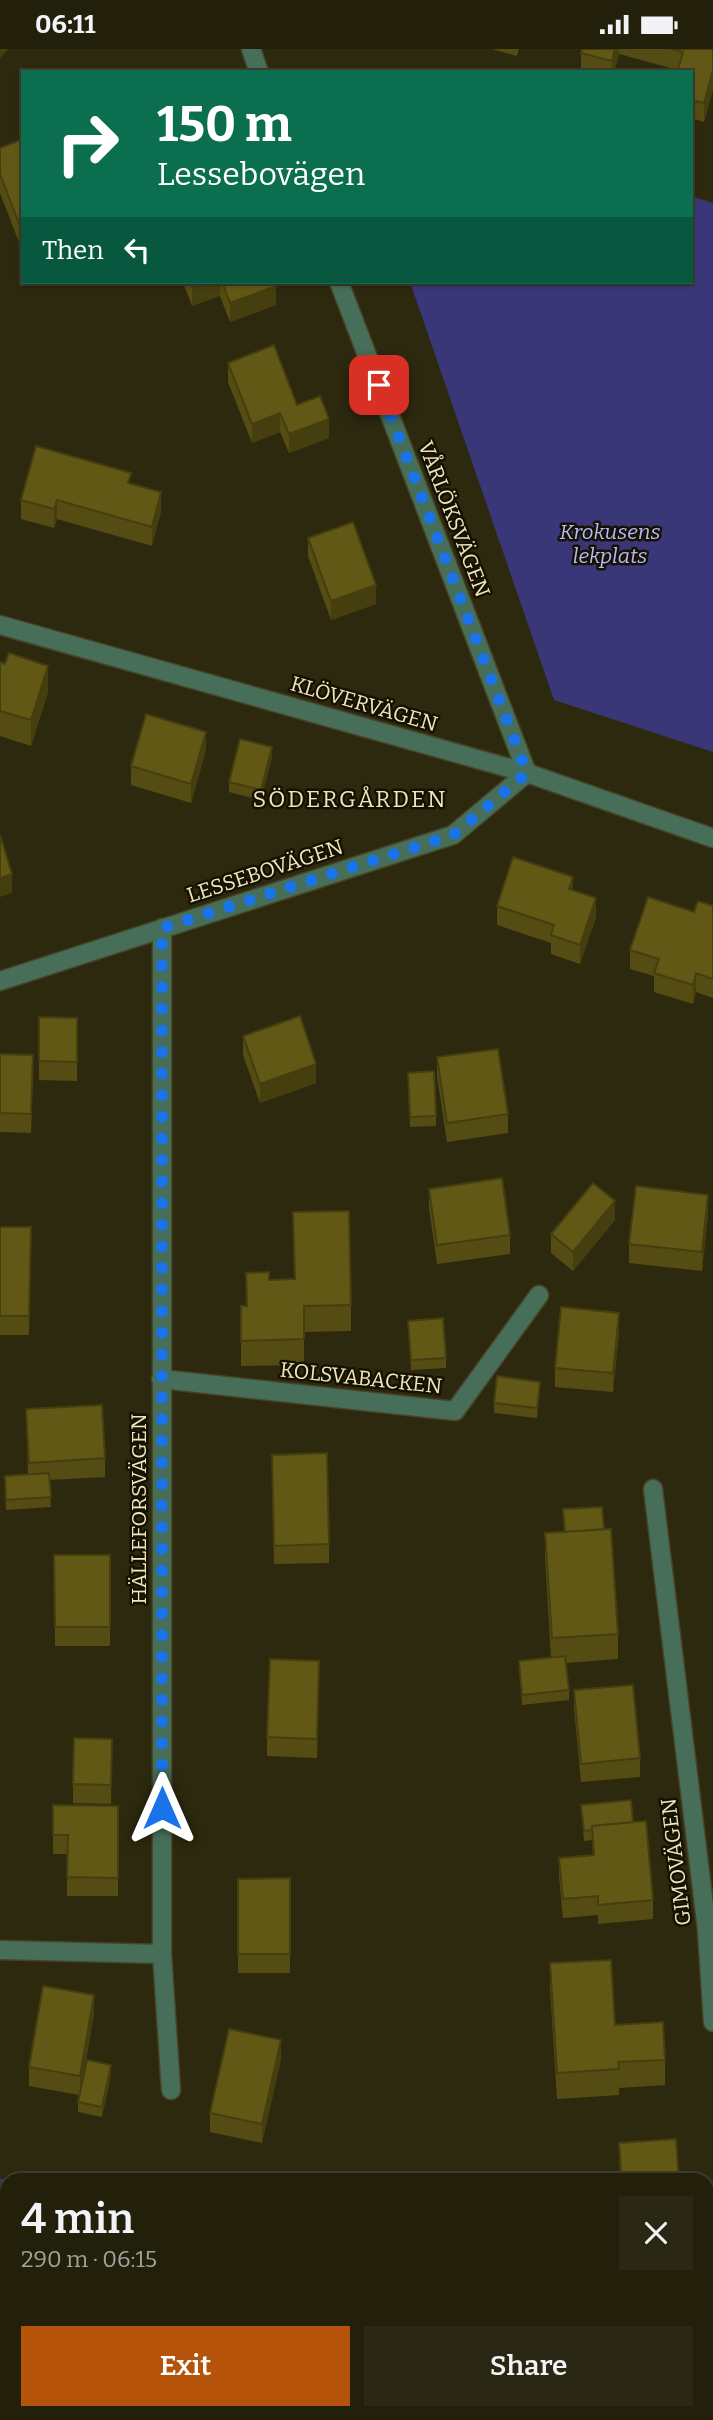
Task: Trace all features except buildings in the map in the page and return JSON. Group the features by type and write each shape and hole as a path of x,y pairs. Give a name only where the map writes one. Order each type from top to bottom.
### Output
{"street":[{"path":"251,49 258,70"},
{"name":"VÅRLÖKSVÄGEN","path":"340,284 527,773"},
{"name":"KLÖVERVÄGEN","path":"0,625 527,773 713,838"},
{"name":"LESSEBOVÄGEN","path":"0,981 453,835 527,773"},
{"name":"HÄLLEFORSVÄGEN","path":"162,928 162,1954 171,2090"},
{"name":"KOLSVABACKEN","path":"161,1379 455,1411 539,1294"},
{"name":"GIMOVÄGEN","path":"653,1489 710,1928 713,2022"},
{"path":"0,1950 162,1954"}],"green space":[{"name":"Krokusens lekplats","path":"693,197 713,203 713,752 554,700 411,284 693,284"}],"district":[{"name":"SÖDERGÅRDEN","path":"350,799"}],"route":[{"path":"162,1808 162,928 453,835 527,773 379,385"}]}
